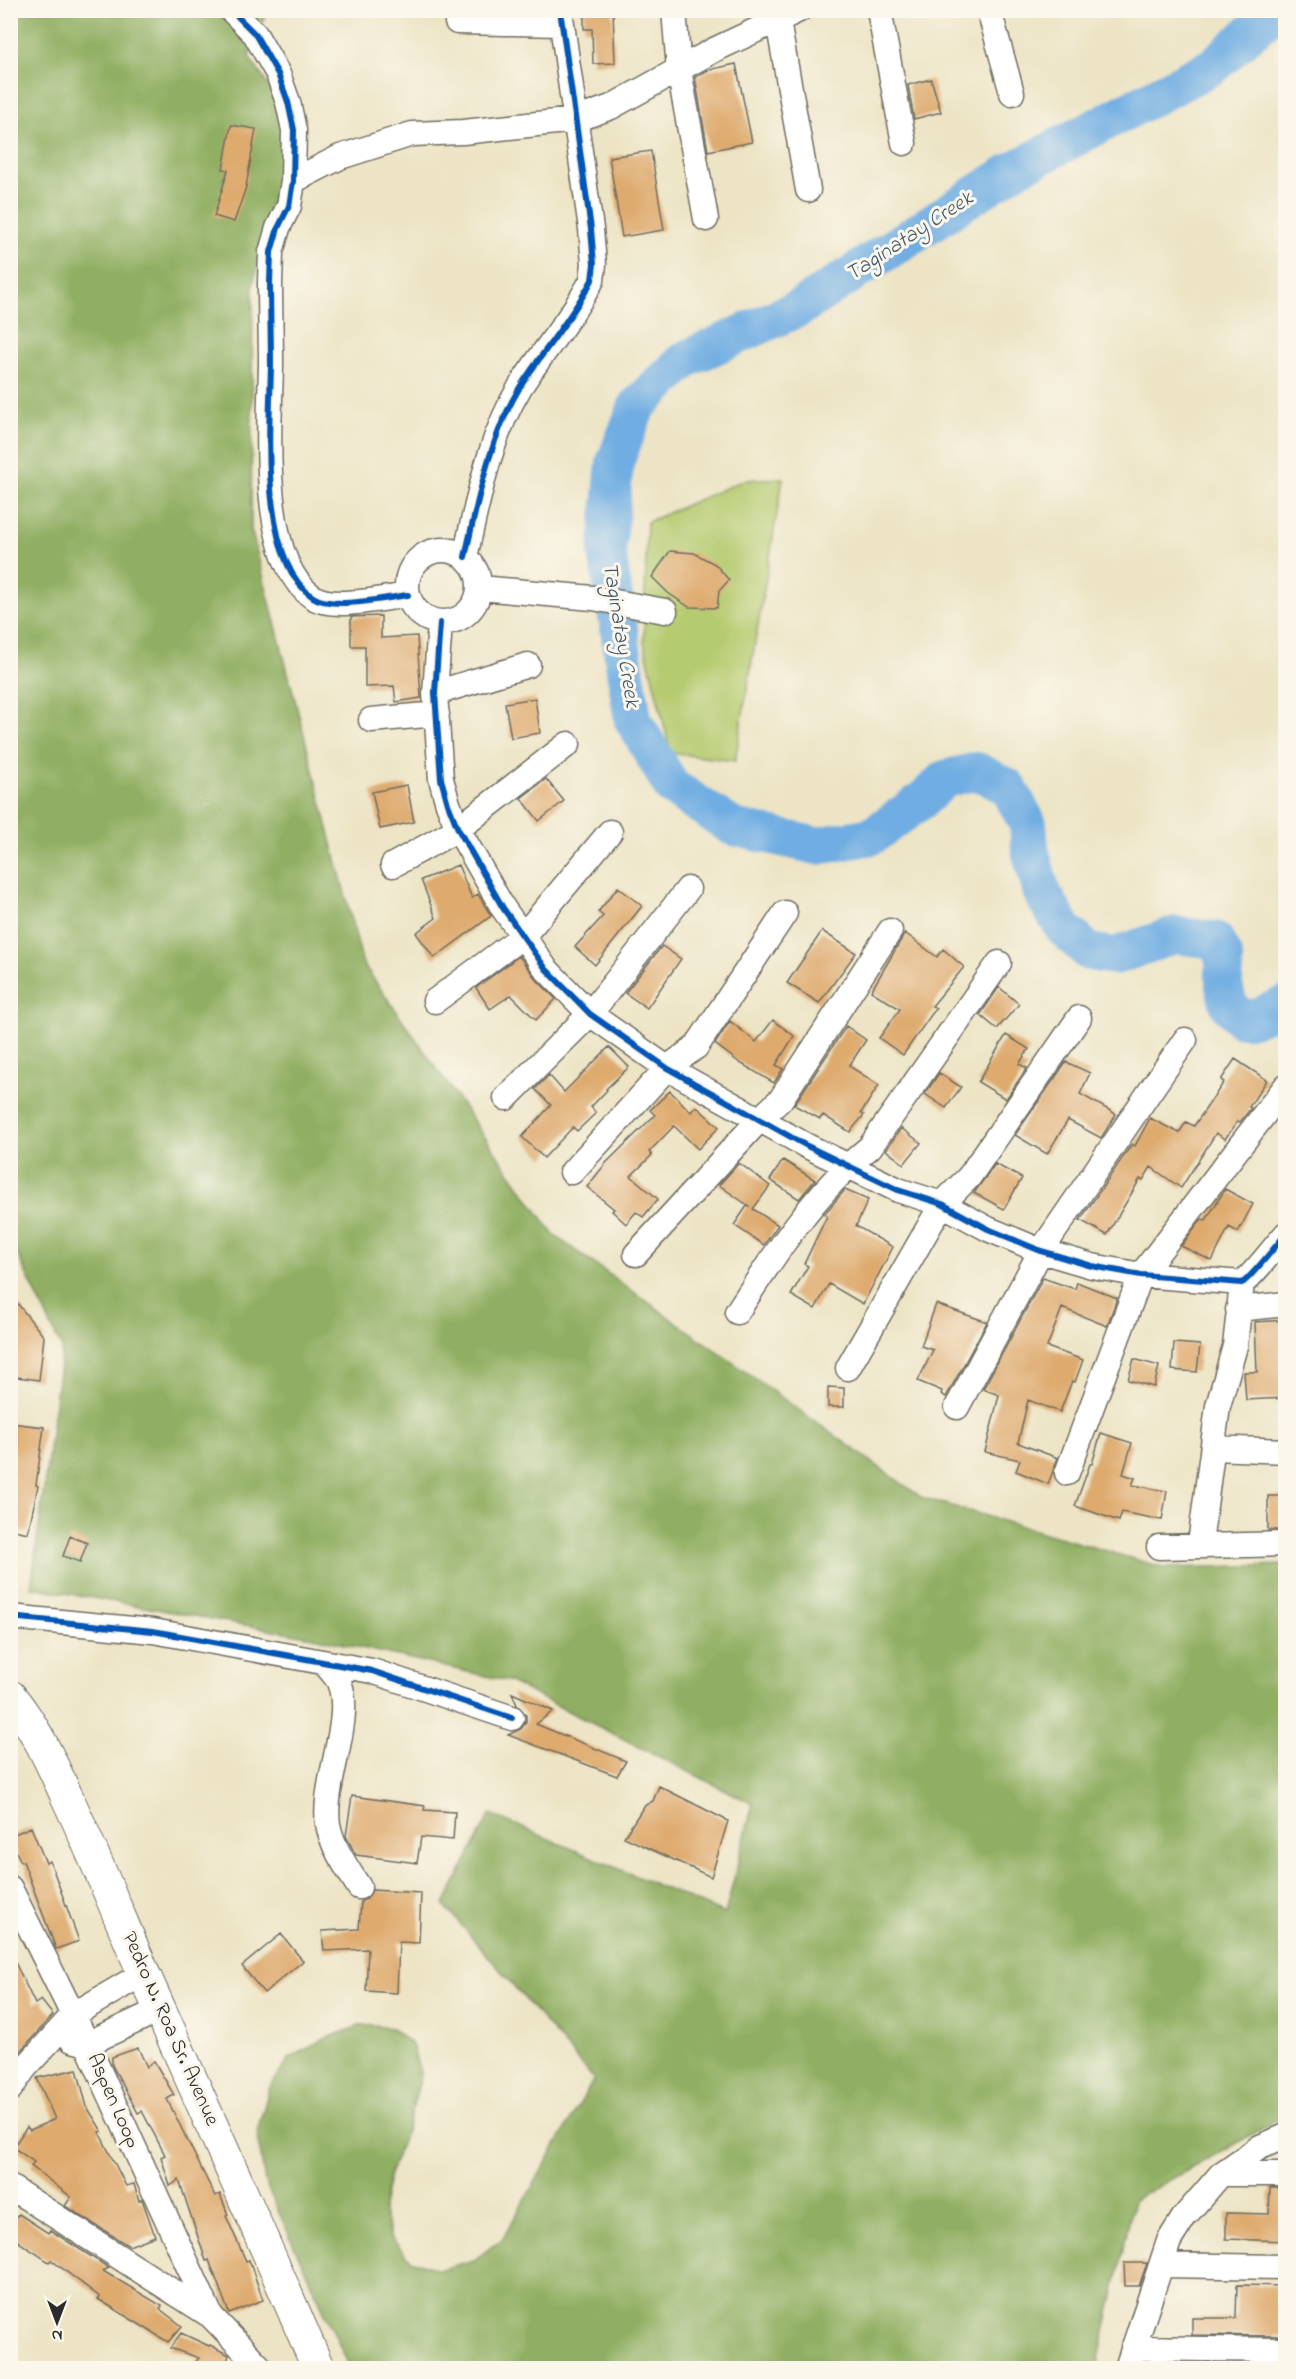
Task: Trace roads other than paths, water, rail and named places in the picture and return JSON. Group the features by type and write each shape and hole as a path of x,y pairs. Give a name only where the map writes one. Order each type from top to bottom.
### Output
{"main road":[{"name":"Pedro N. Roa Sr. Avenue","path":"10,1696 25,1714 96,1857 144,1973 254,2217 318,2368"}],"street":[{"path":"231,10 255,34 278,74 288,102 294,130 293,181 289,206 278,228 270,262 269,483 282,546 295,580 314,598 341,603 408,595"},
{"path":"674,10 679,70 706,219"},
{"path":"293,181 340,157 412,134 487,130 575,120 611,107 647,85 679,70 776,16 799,10"},
{"path":"879,10 904,143"},
{"path":"989,10 1012,93"},
{"path":"776,16 808,190"},
{"path":"457,22 560,17 591,229 594,264 592,280 520,388 504,418 481,489 465,557"},
{"path":"445,550 465,557 479,576 480,588 477,602 467,614 455,621 440,623 419,614 412,605 408,595 408,576 418,560 426,554 445,550"},
{"path":"480,588 593,598 665,611"},
{"path":"440,623 436,703 441,778 448,804 458,829 503,908 546,969 590,1014 668,1068 759,1120 898,1190 942,1204 988,1229 1041,1251 1092,1266 1141,1275 1242,1283 1248,1280 1256,1267 1285,1234"},
{"path":"371,720 436,703 528,665"},
{"path":"393,864 458,829 568,744"},
{"path":"435,1001 524,935 610,832"},
{"path":"506,1098 590,1014 688,889"},
{"path":"572,1172 668,1068 696,1047 785,913"},
{"path":"636,1254 781,1099 890,931"},
{"path":"737,1312 783,1240 847,1166 870,1146 999,963"},
{"path":"848,1368 942,1204 969,1177 1079,1018"},
{"path":"957,1407 1041,1251 1185,1040"},
{"path":"1067,1473 1141,1275 1286,1086"},
{"path":"1200,1544 1218,1406 1235,1346 1242,1283"},
{"path":"1238,1309 1286,1304"},
{"path":"1214,1448 1286,1451"},
{"path":"1159,1547 1200,1544 1286,1544"},
{"path":"10,1617 153,1630 372,1671 512,1718"},
{"path":"324,1663 340,1685 342,1699 342,1718 328,1823 334,1842 359,1887"},
{"name":"Aspen Loop","path":"10,1888 87,2044 211,2316"},
{"path":"10,2089 37,2054 73,2015 144,1973"},
{"path":"55,2036 87,2044 161,2009"},
{"path":"1286,2136 1260,2147 1221,2174 1184,2217 1169,2241 1130,2358 1286,2350"},
{"path":"1221,2174 1286,2174"},
{"path":"10,2187 211,2316 261,2368"},
{"path":"1162,2265 1286,2267"}],"waterway":[{"name":"Taginatay Creek","path":"1276,10 1213,66 1012,171 799,308 686,359 637,406 615,462 607,552 633,720 672,787 733,827 817,846 872,836 921,801 945,779 977,771 1008,787 1028,824 1030,850 1042,893 1064,929 1089,952 1115,956 1175,935 1215,940 1224,958 1224,986 1229,1006 1242,1019 1253,1019 1286,1004"}]}
